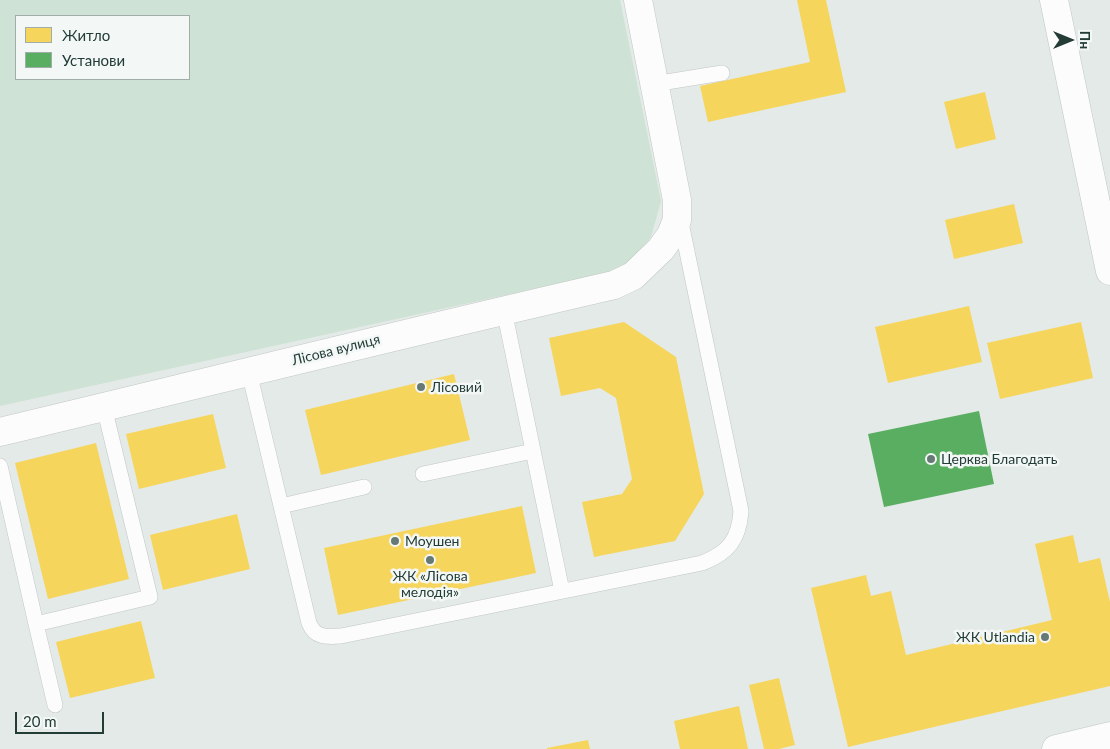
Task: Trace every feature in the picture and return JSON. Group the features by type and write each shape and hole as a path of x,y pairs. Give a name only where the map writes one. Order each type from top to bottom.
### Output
{"street":[{"name":"Лісова вулиця","path":"0,432 435,326 614,285 633,276 661,249 671,234 677,220 677,200 638,0"},
{"path":"1054,0 1108,255"},
{"path":"1056,749 1110,736"}],"lane":[{"path":"654,84 722,73"},
{"path":"249,372 309,623 313,631 320,636 341,636 702,563 712,559 729,546 738,531 740,511 677,200"},
{"path":"504,310 562,591"},
{"path":"36,624 150,596 104,407"},
{"path":"423,474 533,451"},
{"path":"0,466 55,705"},
{"path":"281,506 364,487"}],"green space":[{"path":"0,0 620,0 661,201 651,237 624,269 0,406"}],"building: Житло":[{"path":"797,0 826,0 846,92 708,122 700,86 810,62"},
{"path":"985,92 996,139 956,149 944,102"},
{"path":"1014,204 1023,243 954,259 945,220"},
{"path":"969,306 982,362 888,383 875,327"},
{"path":"624,322 676,357 704,494 675,541 594,557 582,502 622,494 632,479 616,398 600,388 561,396 549,338"},
{"path":"1081,322 1093,378 1000,399 987,343"},
{"path":"454,374 470,440 321,475 305,410"},
{"path":"213,414 226,468 139,489 126,434"},
{"path":"96,443 129,579 48,599 15,463"},
{"name":"ЖК «Лісова мелодія»","path":"522,506 536,573 338,615 324,548"},
{"path":"237,514 250,569 163,590 150,535"},
{"name":"ЖК Utlandia","path":"1073,535 1079,563 1100,558 1110,602 1110,686 848,747 811,588 866,575 871,596 891,591 906,655 1052,620 1035,544"},
{"path":"141,621 155,678 70,698 56,642"},
{"path":"779,678 795,745 779,749 764,749 749,685"},
{"path":"739,706 748,749 680,749 674,721"},
{"path":"588,740 590,749 547,749 547,748"}],"building: Установи":[{"name":"Церква Благодать","path":"979,411 994,484 884,507 868,434"}],"place":[{"name":"Лісовий","path":"421,387"},
{"name":"Церква Благодать","path":"931,459"},
{"name":"Моушен","path":"395,541"},
{"name":"ЖК «Лісова мелодія»","path":"430,560"},
{"name":"ЖК Utlandia","path":"1045,637"}]}
